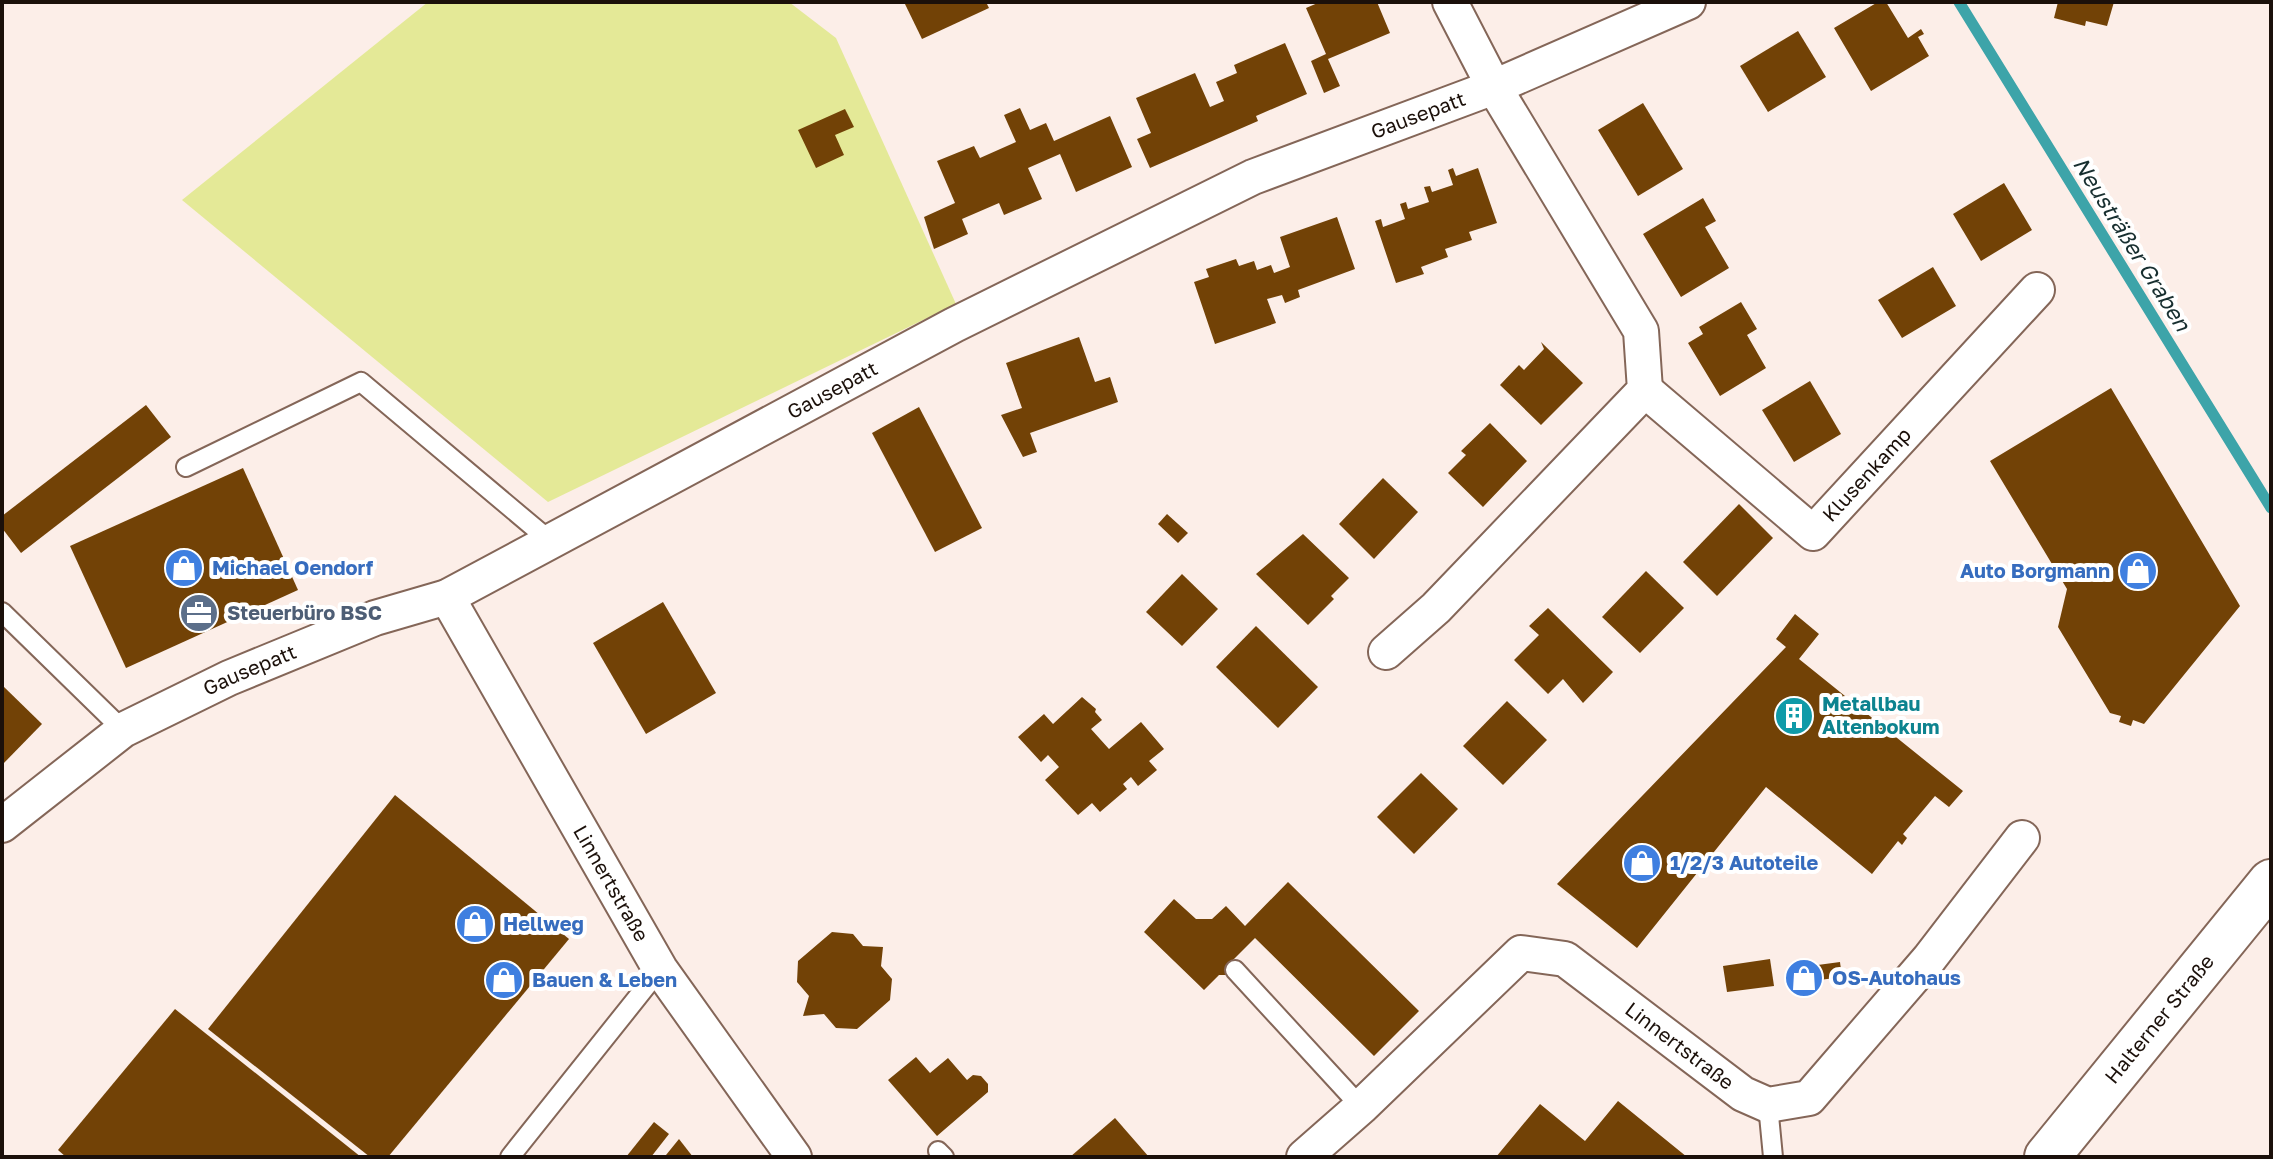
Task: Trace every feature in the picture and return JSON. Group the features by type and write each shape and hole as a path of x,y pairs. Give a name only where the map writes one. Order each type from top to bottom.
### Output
{"main road":[{"name":"Halterner Straße","path":"2047,1157 2271,882"}],"street":[{"path":"1386,652 1436,608 1645,390 1641,331 1494,87 1450,2"},
{"name":"Gausepatt","path":"2,825 123,730 229,678 346,630 447,597 954,325 1253,177 1494,87 1688,2"},
{"name":"Klusenkamp","path":"1645,390 1813,533 2037,290"},
{"name":"Linnertstraße","path":"447,597 660,969 794,1157"},
{"path":"1768,1105 1809,1098 1929,959 2022,838"},
{"name":"Linnertstraße","path":"1304,1157 1361,1107 1521,953 1565,959 1743,1094 1768,1105"}],"lane":[{"path":"186,467 361,382 549,540"},
{"path":"2,612 123,730"},
{"path":"510,1157 660,969"},
{"path":"1235,970 1361,1107"},
{"path":"1768,1105 1773,1157"}],"green space":[{"path":"428,2 789,2 836,38 956,304 548,502 182,200"}],"building":[{"path":"904,2 986,2 989,8 922,39"},
{"path":"1320,2 1377,2 1390,33 1328,59 1340,86 1324,93 1311,61 1326,54 1306,8"},
{"path":"1878,2 1886,2 1908,38 1921,29 1924,34 1918,37 1929,56 1871,91 1834,28"},
{"path":"2058,2 2114,2 2107,26 2086,21 2085,26 2054,18"},
{"path":"1798,31 1826,77 1768,112 1740,66"},
{"path":"1285,43 1307,94 1256,116 1258,121 1150,168 1137,139 1151,133 1136,98 1195,73 1210,107 1224,101 1216,82 1237,73 1234,65"},
{"path":"1643,103 1683,169 1638,196 1598,130"},
{"path":"1020,108 1030,130 1046,123 1054,141 1110,116 1132,167 1076,192 1060,154 1028,168 1042,199 1004,215 999,203 962,219 968,234 934,249 924,217 955,203 937,161 974,146 980,158 1016,142 1004,115"},
{"path":"845,109 854,127 835,135 844,155 816,168 798,130"},
{"path":"1453,168 1456,176 1478,168 1497,223 1469,232 1472,240 1445,249 1448,257 1421,267 1424,274 1396,283 1375,221 1381,219 1383,227 1405,219 1400,204 1406,202 1408,209 1429,202 1424,187 1430,186 1432,192 1453,185 1448,170"},
{"path":"2004,183 2032,230 1981,261 1953,214"},
{"path":"1703,198 1716,221 1705,227 1729,268 1681,297 1643,234"},
{"path":"1337,217 1355,269 1298,290 1300,297 1285,303 1282,295 1267,299 1276,323 1215,344 1194,282 1209,277 1206,269 1236,259 1239,266 1254,261 1257,270 1271,265 1274,273 1290,267 1280,237"},
{"path":"1933,267 1956,306 1902,338 1878,300"},
{"path":"1741,302 1757,329 1747,335 1766,368 1720,396 1688,343 1703,334 1699,327"},
{"path":"1079,337 1095,382 1110,377 1118,402 1030,433 1037,452 1023,457 1001,415 1022,408 1006,363"},
{"path":"1541,342 1583,383 1541,425 1500,385 1519,365 1524,370 1544,349"},
{"path":"1810,381 1841,434 1794,462 1762,410"},
{"name":"Auto Borgmann","path":"2111,388 2240,606 2144,724 2133,720 2131,726 2119,722 2121,716 2110,713 2058,627 2067,589 1990,461"},
{"path":"146,405 171,437 21,553 2,528 2,516"},
{"path":"919,407 982,528 935,552 872,433"},
{"path":"1490,423 1527,461 1483,507 1448,473 1466,455 1461,451"},
{"name":"Michael Oendorf","path":"243,468 298,590 126,668 70,546"},
{"path":"1383,478 1418,512 1374,559 1339,524"},
{"path":"1739,504 1773,538 1717,596 1683,562"},
{"path":"1167,514 1188,533 1178,543 1158,524"},
{"path":"1303,534 1349,578 1331,596 1334,599 1308,625 1256,574"},
{"path":"1646,571 1684,608 1640,653 1602,617"},
{"path":"1182,574 1218,609 1182,646 1146,612"},
{"path":"663,602 716,693 646,734 593,643"},
{"path":"1548,608 1613,672 1583,703 1563,679 1548,694 1514,660 1539,635 1529,626"},
{"name":"Metallbau Altenbokum","path":"1795,614 1819,634 1799,659 1963,791 1949,807 1935,796 1903,834 1907,838 1902,845 1898,841 1872,874 1766,787 1637,948 1557,884 1786,647 1776,639"},
{"path":"1256,626 1318,687 1278,728 1216,667"},
{"path":"2,685 42,724 2,765"},
{"path":"1082,697 1096,709 1102,720 1091,729 1109,749 1141,722 1164,749 1149,761 1157,770 1138,786 1131,777 1123,784 1127,789 1100,812 1092,803 1078,815 1045,780 1059,767 1048,755 1041,762 1018,737 1044,714 1053,724"},
{"path":"1507,701 1547,740 1503,785 1463,746"},
{"path":"1421,773 1458,809 1414,854 1377,817"},
{"path":"395,795 569,939 388,1157 370,1157 208,1029"},
{"path":"1288,882 1419,1011 1374,1056 1255,938 1229,964 1230,975 1219,975 1204,990 1144,932 1174,899 1196,919 1212,919 1226,906 1245,926"},
{"path":"832,932 853,934 863,946 883,947 881,966 892,979 890,1000 857,1029 836,1028 824,1014 803,1016 809,996 797,982 798,961"},
{"path":"1770,959 1774,986 1727,992 1723,966"},
{"path":"1840,962 1842,977 1790,984 1788,969"},
{"path":"175,1009 361,1157 66,1157 58,1150"},
{"path":"916,1057 930,1073 948,1058 967,1080 973,1075 981,1076 988,1084 988,1092 937,1136 888,1080"},
{"path":"1618,1101 1687,1157 1496,1157 1540,1104 1585,1141"},
{"path":"1115,1118 1149,1157 1070,1157"},
{"path":"654,1122 669,1134 651,1157 626,1157"},
{"path":"679,1139 693,1157 666,1155"}],"waterway":[{"name":"Neusträßer Graben","path":"1959,2 2271,508"}],"place":[{"name":"Michael Oendorf","path":"184,568"},
{"name":"Auto Borgmann","path":"2138,571"},
{"name":"Steuerbüro BSC","path":"199,613"},
{"name":"Metallbau Altenbokum","path":"1794,716"},
{"name":"1/2/3 Autoteile","path":"1642,863"},
{"name":"Hellweg","path":"475,924"},
{"name":"OS-Autohaus","path":"1804,978"},
{"name":"Bauen & Leben","path":"504,980"}]}
